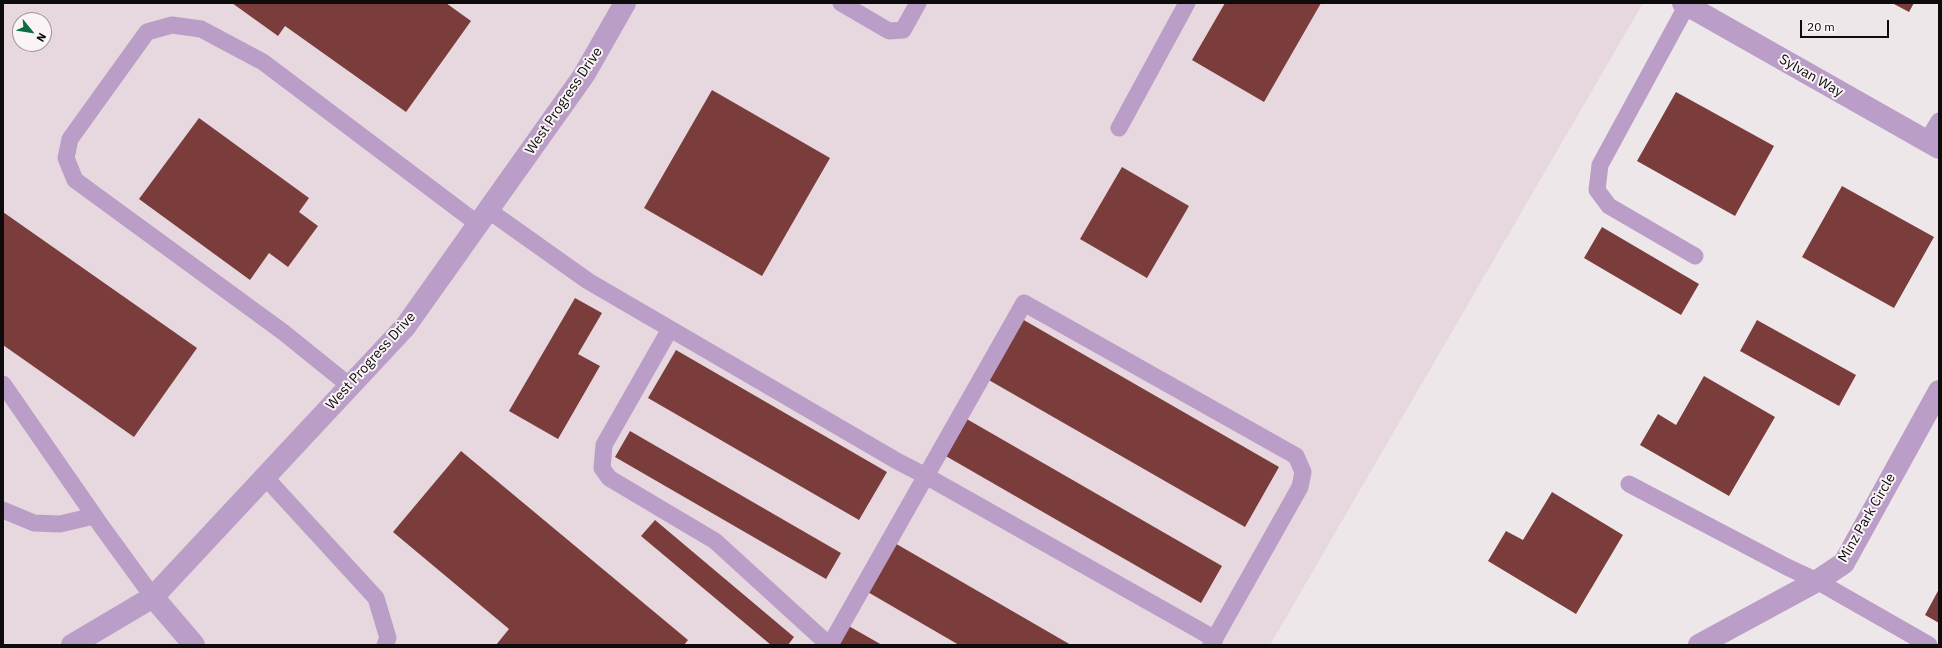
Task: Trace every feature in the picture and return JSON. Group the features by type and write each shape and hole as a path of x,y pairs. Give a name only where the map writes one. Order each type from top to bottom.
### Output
{"street":[{"name":"West Progress Drive","path":"72,645 153,597 405,327 584,75 625,3"},
{"name":"Sylvan Way","path":"1685,4 1933,145"},
{"name":"Minz Park Circle","path":"1699,645 1817,581 1844,563 1939,391"},
{"path":"153,597 194,645"}],"lane":[{"path":"841,3 889,31 903,30 918,3"},
{"path":"1119,128 1187,3"},
{"path":"1685,4 1600,165 1597,190 1609,206 1695,256"},
{"path":"350,386 283,332 75,180 66,158 70,139 147,32 172,25 201,29 263,62 483,217 670,329 897,461 926,476 1213,642 1300,487 1304,472 1296,456 1024,303 926,476 829,645 715,541 609,478 602,468 604,445 670,329"},
{"path":"1933,145 1939,121"},
{"path":"3,384 94,516 153,597"},
{"path":"265,477 376,598 388,638 386,645"},
{"path":"1629,484 1787,567 1817,581 1929,645"},
{"path":"3,510 34,523 60,524 94,516"}],"shaded area":[{"path":"3,3 1643,3 1270,645 3,645"}],"building":[{"path":"232,3 446,3 471,21 406,112 285,26 278,36"},
{"path":"1225,3 1321,3 1264,102 1192,60"},
{"path":"1892,3 1914,3 1909,12"},
{"path":"712,90 830,158 762,276 644,208"},
{"path":"1676,92 1774,146 1735,216 1637,161"},
{"path":"199,118 309,198 299,212 318,226 288,267 269,253 250,280 139,199"},
{"path":"1122,167 1189,206 1147,278 1080,239"},
{"path":"1842,186 1934,237 1894,308 1802,257"},
{"path":"3,212 197,348 134,437 3,345"},
{"path":"1602,227 1699,284 1681,315 1584,258"},
{"path":"575,298 602,313 578,354 600,366 558,439 509,411"},
{"path":"1022,319 1279,467 1245,527 987,379"},
{"path":"1757,320 1856,375 1839,406 1740,351"},
{"path":"676,350 887,472 859,520 648,398"},
{"path":"1704,376 1775,417 1729,496 1640,445 1658,414 1676,425"},
{"path":"965,418 1222,566 1201,603 944,455"},
{"path":"630,431 841,553 826,579 615,457"},
{"path":"461,451 688,640 684,645 496,645 509,629 393,532"},
{"path":"1552,492 1623,535 1576,614 1488,561 1506,531 1523,540"},
{"path":"655,520 794,637 788,645 771,645 641,536"},
{"path":"893,542 1071,645 959,645 866,591"},
{"path":"1939,589 1939,623 1925,615"},
{"path":"847,625 882,645 835,645"}]}
